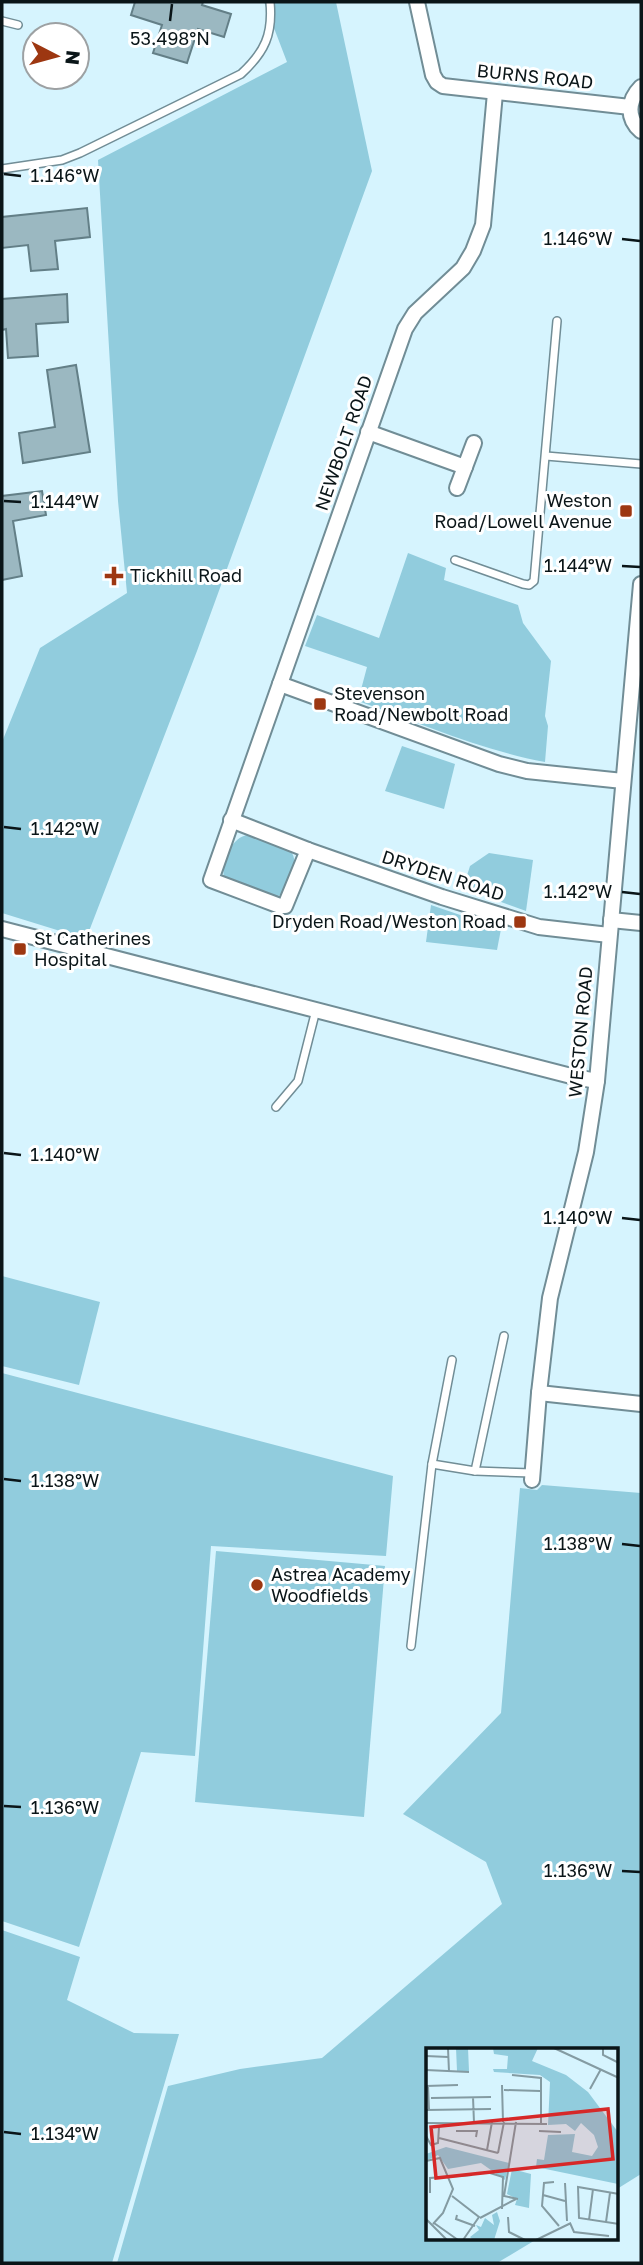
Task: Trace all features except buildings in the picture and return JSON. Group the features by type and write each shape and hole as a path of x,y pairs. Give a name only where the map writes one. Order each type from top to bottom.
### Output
{"street":[{"name":"BURNS ROAD","path":"418,2 433,75 443,86 630,107"},
{"path":"641,87 632,97 630,107 631,118 641,131"},
{"name":"NEWBOLT ROAD","path":"231,820 405,329 415,313 463,268 483,225 495,93"},
{"path":"368,432 466,467"},
{"path":"457,488 474,443"},
{"name":"WESTON ROAD","path":"532,1476 538,1393 550,1298 586,1152 597,1081 641,584"},
{"path":"280,684 499,764 527,771 623,781"},
{"path":"231,820 211,875 214,883 285,906 308,850"},
{"name":"DRYDEN ROAD","path":"231,820 442,897 539,928 610,928 641,923"},
{"path":"2,929 597,1081"},
{"path":"538,1393 641,1404"}],"lane":[{"path":"2,169 62,160 80,153 241,74 255,62 264,48 272,16 271,2"},
{"path":"2,20 18,25"},
{"path":"455,561 523,584 529,585 534,581 557,321"},
{"path":"546,456 641,464"},
{"path":"276,1107 298,1082 316,1010"},
{"path":"475,1471 504,1336"},
{"path":"411,1646 432,1464 452,1360"},
{"path":"432,1464 532,1476"}],"shaded area":[{"path":"264,2 336,2 372,171 197,651 86,939 2,913 2,742 40,648 127,593 118,501 98,160 287,62"},
{"path":"408,553 446,568 444,580 518,605 523,623 551,661 545,716 548,726 545,762 474,743 358,701 367,667 305,646 317,615 379,638"},
{"path":"402,746 455,764 444,809 385,791"},
{"path":"247,835 290,850 294,866 283,894 273,898 224,878 228,852 236,841"},
{"path":"489,853 533,860 526,911 463,888 470,866"},
{"path":"431,905 501,929 497,950 426,942"},
{"path":"2,1276 100,1302 79,1385 2,1366"},
{"path":"2,1373 393,1476 386,1556 211,1546 195,1756 141,1752 79,1947 2,1921"},
{"path":"542,1485 641,1493 641,2174 618,2188 618,2048 426,2048 426,2240 535,2240 497,2263 117,2263 168,2086 240,2069 322,2058 502,1904 486,1862 403,1814 501,1713 520,1488 537,1490"},
{"path":"216,1551 385,1566 364,1817 195,1802"},
{"path":"2,1930 80,1957 67,2000 134,2033 179,2034 112,2263 2,2263"}],"place":[{"name":"Weston Road/Lowell Avenue","path":"626,511"},
{"name":"Tickhill Road","path":"114,576"},
{"name":"Stevenson Road/Newbolt Road","path":"320,704"},
{"name":"Dryden Road/Weston Road","path":"520,922"},
{"name":"St Catherines Hospital","path":"20,949"},
{"name":"Astrea Academy Woodfields","path":"257,1585"}]}
